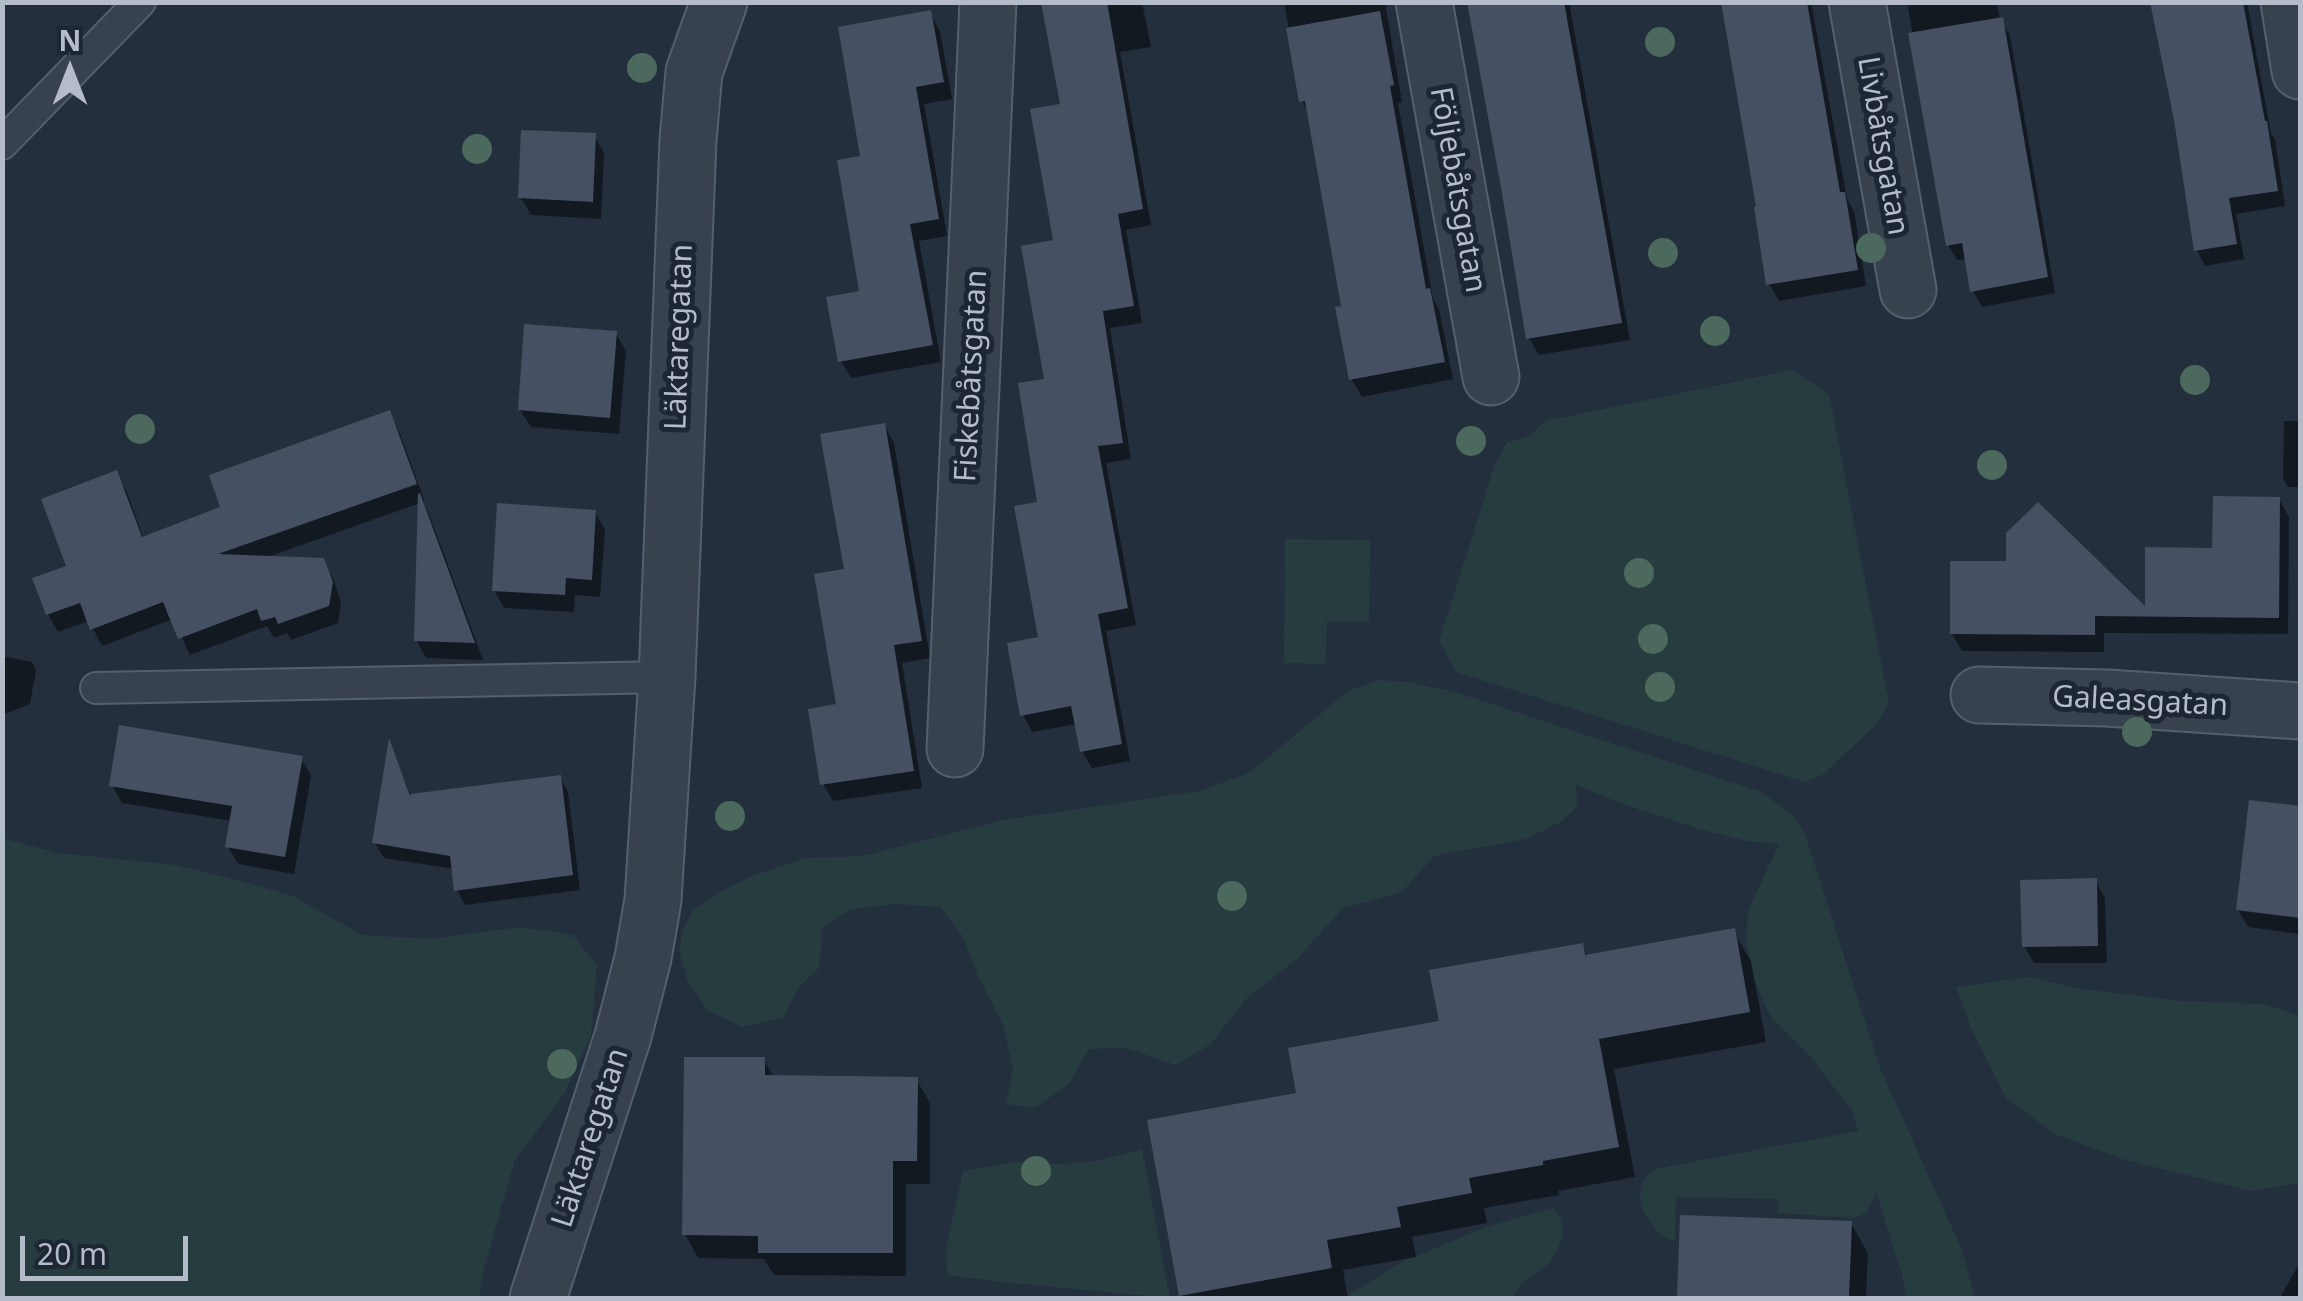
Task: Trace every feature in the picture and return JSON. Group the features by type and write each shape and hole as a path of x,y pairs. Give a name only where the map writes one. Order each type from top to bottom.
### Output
{"street":[{"name":"Läktaregatan","path":"538,1298 624,1036 653,900 667,677 688,140 694,72 719,2"},
{"name":"Fiskebåtsgatan","path":"955,748 988,2"},
{"name":"Följebåtsgatan","path":"1424,2 1490,377"},
{"name":"Livbåtsgatan","path":"1857,2 1908,290"},
{"path":"2289,2 2300,71"},
{"name":"Galeasgatan","path":"1979,695 2107,698 2300,711"}],"lane":[{"path":"2,144 140,2"},
{"path":"96,688 667,677"}],"green space":[{"path":"1792,370 1829,394 1889,704 1875,725 1824,774 1805,782 1456,672 1439,641 1495,464 1507,442 1528,437 1545,421"},
{"path":"1285,539 1370,540 1369,621 1327,621 1326,664 1284,663"},
{"path":"1380,680 1451,691 1759,791 1791,813 1805,834 1880,1068 1962,1250 1975,1298 1906,1298 1876,1192 1867,1212 1856,1218 1778,1213 1779,1199 1676,1197 1675,1241 1661,1236 1644,1213 1639,1196 1644,1179 1654,1169 1858,1131 1852,1111 1810,1056 1771,1018 1753,977 1746,937 1749,908 1779,844 1703,830 1576,785 1577,806 1562,821 1526,839 1434,856 1401,893 1343,908 1298,958 1246,999 1211,1044 1176,1065 1126,1048 1089,1049 1069,1084 1035,1108 1006,1104 1013,1068 1003,1025 963,937 940,907 897,904 851,909 823,928 819,968 798,988 783,1018 742,1027 708,1011 688,982 679,949 693,910 750,877 805,858 863,856 1004,820 1199,791 1249,773 1348,691"},
{"path":"2,838 57,853 176,865 249,883 293,896 362,935 431,939 520,927 573,935 597,966 591,1036 564,1094 515,1160 479,1298 3,1298"},
{"path":"2029,977 2082,989 2181,1001 2264,1004 2300,1016 2300,1183 2252,1191 2125,1160 2055,1134 2006,1098 1971,1028 1956,987"},
{"path":"1142,1149 1170,1298 948,1275 945,1253 963,1171 1018,1162 1097,1161"},
{"path":"1553,1208 1562,1219 1562,1240 1550,1263 1523,1283 1511,1298 1344,1298 1402,1262 1486,1227"}],"building":[{"path":"1041,2 1107,2 1143,209 1118,214 1134,306 1103,311 1123,443 1098,446 1128,608 1098,614 1122,744 1080,752 1071,706 1020,716 1007,643 1038,637 1014,506 1037,502 1018,383 1044,379 1021,246 1053,240 1030,109 1060,104"},
{"path":"1467,2 1564,2 1622,323 1526,339"},
{"path":"1721,2 1807,2 1840,192 1845,192 1858,270 1766,285"},
{"path":"2150,2 2243,2 2278,191 2229,198 2237,244 2194,251 2174,120"},
{"path":"931,10 944,82 916,87 939,219 910,224 933,345 838,362 826,297 859,291 837,160 860,156 838,27"},
{"path":"1380,11 1426,289 1430,288 1445,362 1349,380 1335,307 1341,306 1305,101 1299,102 1286,28"},
{"path":"2003,17 2048,277 1970,292 1962,243 1946,246 1908,33"},
{"path":"521,130 596,133 593,202 518,198"},
{"path":"524,324 617,331 610,418 518,410"},
{"path":"390,410 417,484 218,554 324,558 333,582 329,606 278,624 275,617 261,621 257,609 178,639 163,602 90,630 80,603 46,615 32,578 66,566 41,499 117,470 142,537 220,507 209,475"},
{"path":"885,423 922,641 894,645 914,771 820,785 808,709 836,704 814,574 844,569 820,434"},
{"path":"420,493 475,643 414,641"},
{"path":"2213,496 2280,497 2279,618 2095,616 2095,635 1950,634 1950,561 2006,561 2006,533 2038,502 2145,606 2145,547 2212,548"},
{"path":"497,503 596,510 592,580 566,578 565,595 492,591"},
{"path":"119,725 303,756 285,857 225,847 232,806 109,786"},
{"path":"389,738 410,796 561,775 573,875 454,891 450,856 372,843"},
{"path":"2249,800 2300,806 2300,918 2236,910"},
{"path":"2097,878 2098,946 2022,947 2020,880"},
{"path":"1735,928 1750,1012 1599,1039 1619,1147 1469,1178 1472,1193 1397,1207 1401,1227 1327,1240 1332,1268 1179,1296 1147,1120 1296,1093 1288,1048 1439,1021 1429,970 1583,943 1585,955"},
{"path":"684,1057 765,1057 765,1075 918,1077 917,1161 893,1161 893,1253 758,1253 758,1236 682,1235"},
{"path":"1680,1215 1852,1221 1849,1298 1677,1298"}]}
